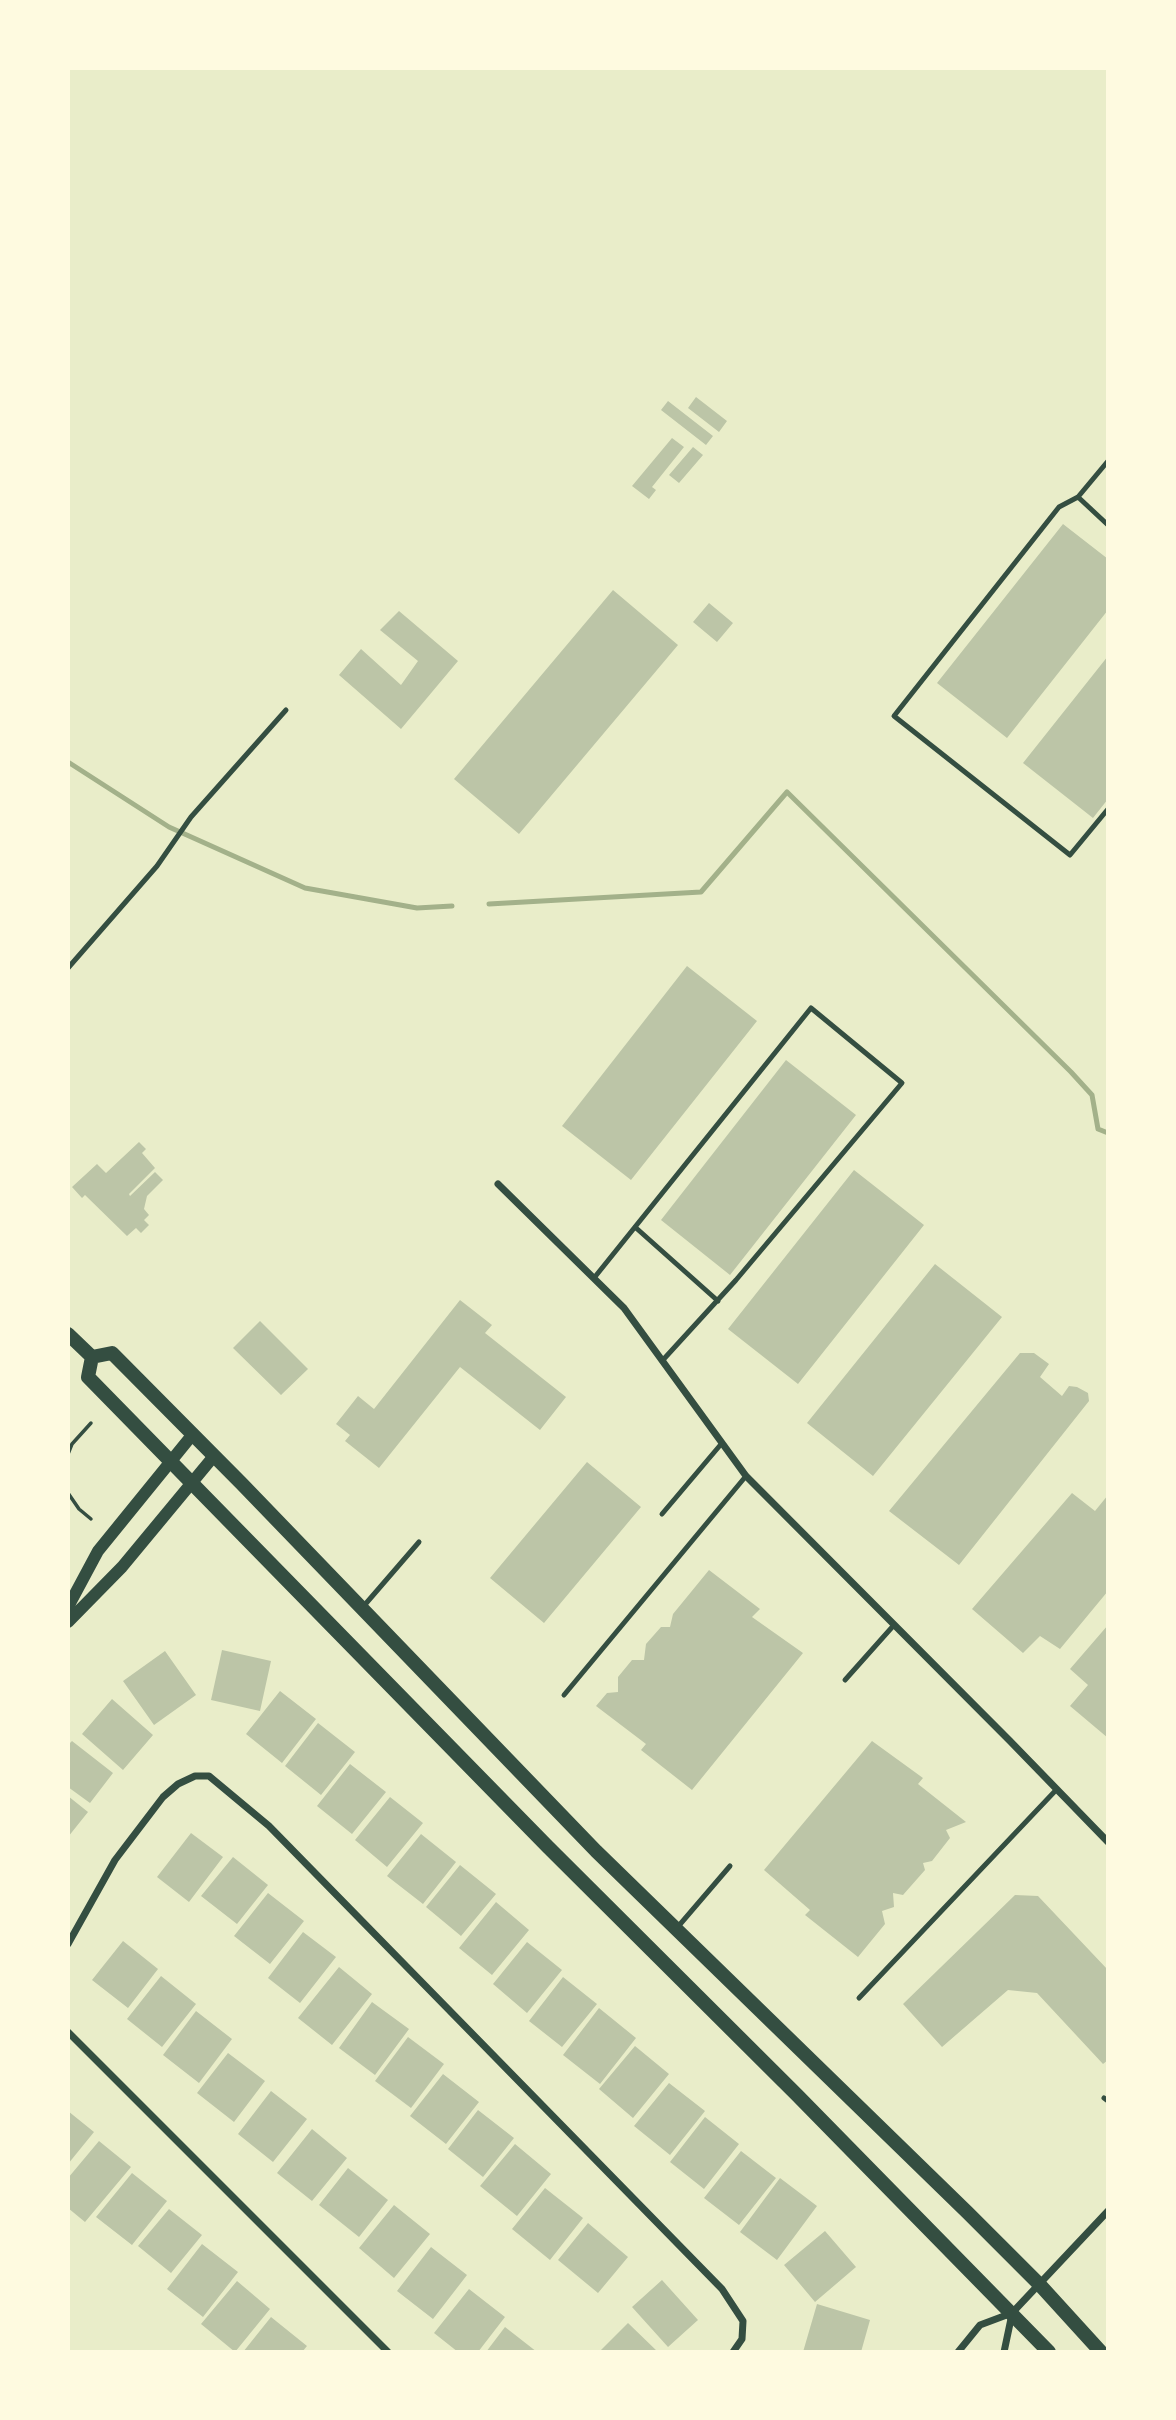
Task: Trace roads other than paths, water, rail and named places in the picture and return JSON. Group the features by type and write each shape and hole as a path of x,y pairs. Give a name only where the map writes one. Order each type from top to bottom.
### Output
{"main road":[{"path":"68,1334 92,1357"},
{"path":"92,1357 112,1353 596,1851 1040,2285 1101,2352"},
{"path":"92,1357 88,1377 548,1847 1049,2352"}],"street":[{"path":"498,1184 624,1308 746,1476 1108,1842"},
{"path":"68,1607 97,1551 192,1434"},
{"path":"68,1622 122,1567 214,1455"},
{"path":"68,1944 115,1860 163,1797 178,1784 195,1776 209,1776 269,1826 722,2289 743,2321 742,2339 733,2352"},
{"path":"68,2032 388,2352"},
{"path":"958,2352 980,2325 1012,2313 1108,2211"},
{"path":"1004,2352 1012,2313"}],"lane":[{"path":"1108,461 1078,497 1059,507 894,716 1070,855 1108,809"},
{"path":"1078,497 1108,524"},
{"path":"68,968 157,866 191,817 286,710"},
{"path":"594,1278 811,1008 902,1083 718,1301 662,1361"},
{"path":"635,1227 718,1301"},
{"path":"662,1514 722,1443"},
{"path":"564,1695 746,1476"},
{"path":"362,1608 419,1542"},
{"path":"845,1681 894,1625"},
{"path":"859,1998 1057,1789"},
{"path":"676,1929 730,1866"}],"waterway":[{"path":"68,762 169,827 305,888 417,908 452,906"},
{"path":"489,904 701,892 787,792 1071,1072 1092,1095 1098,1129 1108,1133"}]}
